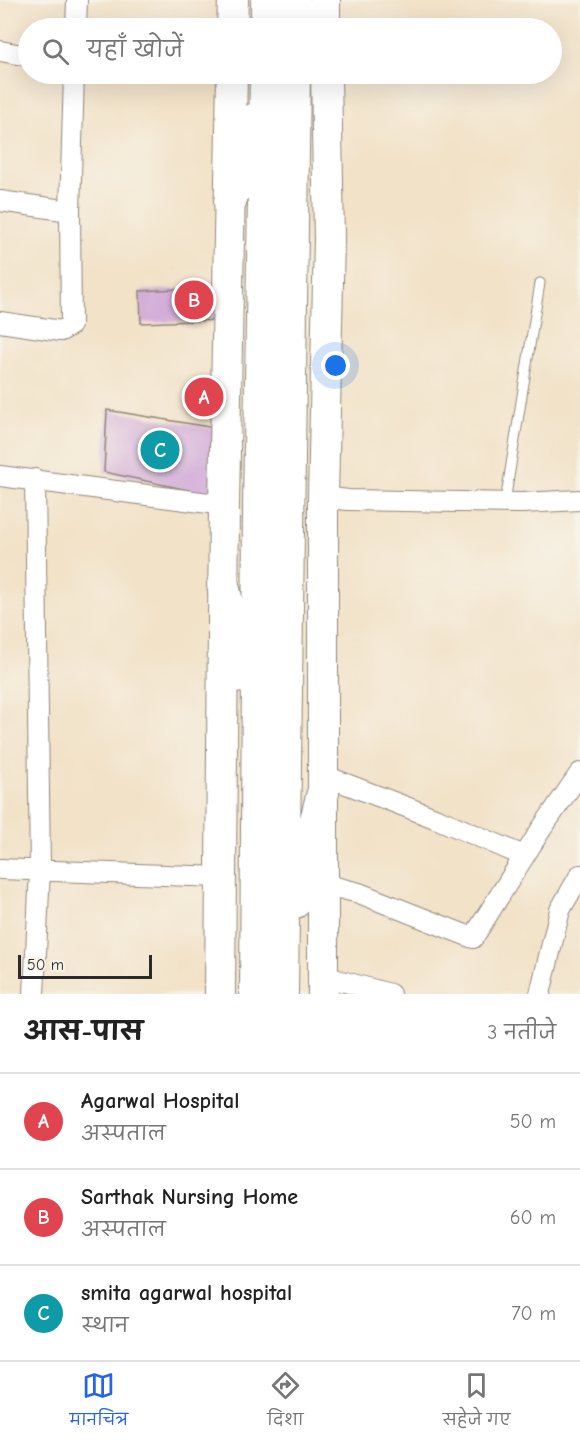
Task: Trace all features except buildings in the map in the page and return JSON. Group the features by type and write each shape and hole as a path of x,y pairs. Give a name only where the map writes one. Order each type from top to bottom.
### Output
{"highway":[{"path":"267,0 267,18"},
{"path":"294,0 294,18"},
{"path":"230,202 272,84"},
{"path":"256,994 258,758 275,84"},
{"path":"275,84 282,994"},
{"path":"223,585 238,643 258,758"},
{"path":"282,950 323,784"}],"main road":[{"path":"232,18 233,0"},
{"path":"325,0 325,18"},
{"path":"220,994 224,505 232,84"},
{"path":"323,985 323,497 329,239 326,84"}],"street":[{"path":"76,18 77,0"},
{"path":"0,51 18,54"},
{"path":"0,322 61,331 71,325 70,211 74,84"},
{"path":"0,201 70,211"},
{"path":"0,476 224,505"},
{"path":"34,479 40,870 34,994"},
{"path":"323,497 348,500 505,502 580,500"},
{"path":"323,884 359,893 473,938 524,856 580,773"},
{"path":"323,784 440,820 524,856"},
{"path":"0,869 220,878"},
{"path":"540,994 560,910 580,875"},
{"path":"323,985 390,994"}],"lane":[{"path":"505,502 540,283"}],"place":[{"name":"Sarthak Nursing Home","path":"194,300"},
{"name":"Agarwal Hospital","path":"204,397"},
{"name":"smita agarwal hospital","path":"160,450"}]}
